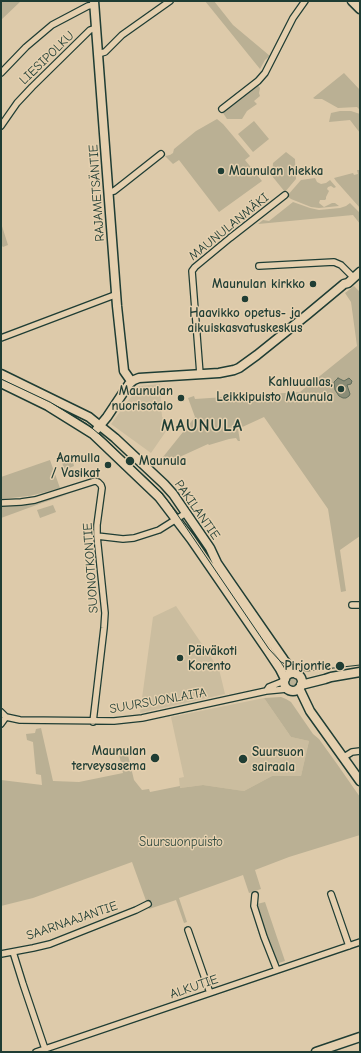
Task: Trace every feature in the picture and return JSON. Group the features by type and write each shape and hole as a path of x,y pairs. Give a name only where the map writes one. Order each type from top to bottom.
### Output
{"main road":[{"path":"352,1 360,9"},
{"name":"RAJAMETSÄNTIE","path":"94,3 124,369 125,374 131,381"},
{"path":"93,434 131,381 139,378 223,373 239,368 308,314 344,284 345,280 355,275 360,267"},
{"name":"PAKILANTIE","path":"1,374 85,414 100,425 164,484 210,548 217,563 299,681 310,711"},
{"name":"PAKILANTIE","path":"1,383 48,406 93,434 159,497 268,651 280,669 284,680"},
{"path":"299,681 325,679 360,672"},
{"path":"293,674 299,681 293,691 287,689 284,685 284,680 288,675 293,674"},
{"name":"PAKILANTIE","path":"287,689 310,711 360,781"},
{"path":"316,1052 360,1037"}],"street":[{"path":"98,54 106,50 122,35 170,1"},
{"path":"222,109 258,81 265,73 293,18 305,1"},
{"path":"1,73 26,47 52,25 94,3"},
{"name":"LIESIPOLKU","path":"1,126 17,103 32,87 90,30 96,28"},
{"path":"109,192 114,191 161,154"},
{"name":"MAUNULANMÄKI","path":"200,374 192,272 195,267 230,238 285,195"},
{"path":"259,266 334,262 355,275"},
{"path":"1,338 117,295"},
{"name":"SUONOTKONTIE","path":"1,503 35,500 95,482 98,482 101,485 102,488 97,536 105,613 93,722"},
{"path":"97,536 123,539 134,538 154,532 186,513"},
{"path":"352,605 360,605"},
{"name":"SUURSUONLAITA","path":"266,690 284,680"},
{"name":"SUURSUONLAITA","path":"6,717 20,720 93,722 114,721 142,718 266,690 287,689"},
{"path":"1,712 6,717 1,724"},
{"path":"344,757 352,752 360,751"},
{"path":"331,894 349,946"},
{"path":"255,895 254,906 277,970"},
{"name":"SAARNAAJANTIE","path":"1,954 50,944 148,904"},
{"path":"188,930 210,993"},
{"name":"ALKUTIE","path":"36,1052 360,942"},
{"path":"13,952 45,1049"}],"shaded area":[{"name":"Kahluuallas, Leikkipuisto Maunula","path":"338,378 344,381 349,378 352,381 351,384 347,385 350,394 346,398 339,396 335,390 334,382"},
{"path":"160,384 162,417 171,424 151,453 111,424 139,386"},
{"name":"Päiväkoti Korento","path":"176,606 219,669 225,694 140,713 153,617"},
{"name":"Suursuon sairaala","path":"264,698 291,737 309,741 301,776 272,776 244,791 203,785 180,788 179,778 184,777 171,717"}],"green space":[{"path":"1,1 21,1 1,20"},
{"path":"205,1 214,1 233,25 270,56 265,60 260,69"},
{"path":"344,73 360,90 360,110 357,107 338,108 322,99 313,98"},
{"path":"257,84 260,88 260,96 254,101 257,104 247,111 242,119 227,119 223,113"},
{"path":"351,111 360,114 360,133 350,120 329,122 331,113"},
{"name":"Maunulan hiekka","path":"217,119 250,156 245,160 262,181 219,212 179,160 173,164 165,156 173,153 174,149 196,131"},
{"path":"254,121 269,139 253,152 238,134"},
{"path":"286,152 295,159 296,179 285,192 272,176 273,163"},
{"path":"357,170 360,170 360,208 334,178 353,173 354,175 358,174"},
{"path":"315,178 317,182 321,184 330,180 336,187 328,187 327,189 329,191 326,199 320,200 319,203 324,207 332,203 339,206 319,208 311,207 287,196 301,180"},
{"path":"293,202 319,210 340,208 350,203 360,213 360,224 353,215 258,224 263,220 269,221"},
{"path":"1,223 8,245 3,247 1,245"},
{"path":"354,286 360,292 360,536 340,550 346,591 341,592 328,509 264,417 238,429 240,441 236,438 208,444 162,465 159,462 195,417 188,398 194,396 195,399 300,392 357,346 351,302 345,293"},
{"path":"72,459 74,466 64,470 62,462"},
{"path":"50,460 60,488 29,496 1,499 1,477"},
{"path":"69,494 1,518 1,506 25,505"},
{"path":"53,505 56,512 40,518 37,510"},
{"path":"292,677 296,679 298,683 292,688 288,681"},
{"name":"Suursuonpuisto","path":"281,697 291,702 360,797 360,835 289,857 255,870 261,889 249,893 243,875 179,898 187,922 184,923 176,900 149,909 132,862 33,898 1,906 1,780 42,785 41,775 36,774 33,742 27,740 26,734 35,733 36,729 41,728 53,781 79,782 123,773 118,749 126,747 134,780 142,790 149,789 150,792 180,786 180,788 203,785 244,791 272,776 301,776 309,741 291,737 264,698"},
{"path":"265,902 285,961 276,964 257,904"}],"tram line":[{"path":"1,379 50,402 87,424 157,488 168,501 269,649 281,662 295,669 307,671 360,665"}],"place":[{"name":"Maunulan hiekka","path":"221,171"},
{"name":"Maunulan kirkko","path":"313,284"},
{"name":"Haavikko opetus- ja aikuiskasvatuskeskus","path":"245,299"},
{"name":"Kahluuallas, Leikkipuisto Maunula","path":"341,389"},
{"name":"Maunulan nuorisotalo","path":"181,398"},
{"name":"Maunula","path":"130,461"},
{"name":"Aamulla / Vasikat","path":"108,465"},
{"name":"Päiväkoti Korento","path":"180,658"},
{"name":"Pirjontie","path":"340,666"},
{"name":"Maunulan terveysasema","path":"155,758"},
{"name":"Suursuon sairaala","path":"243,759"}],"district":[{"name":"MAUNULA","path":"202,426"}]}
